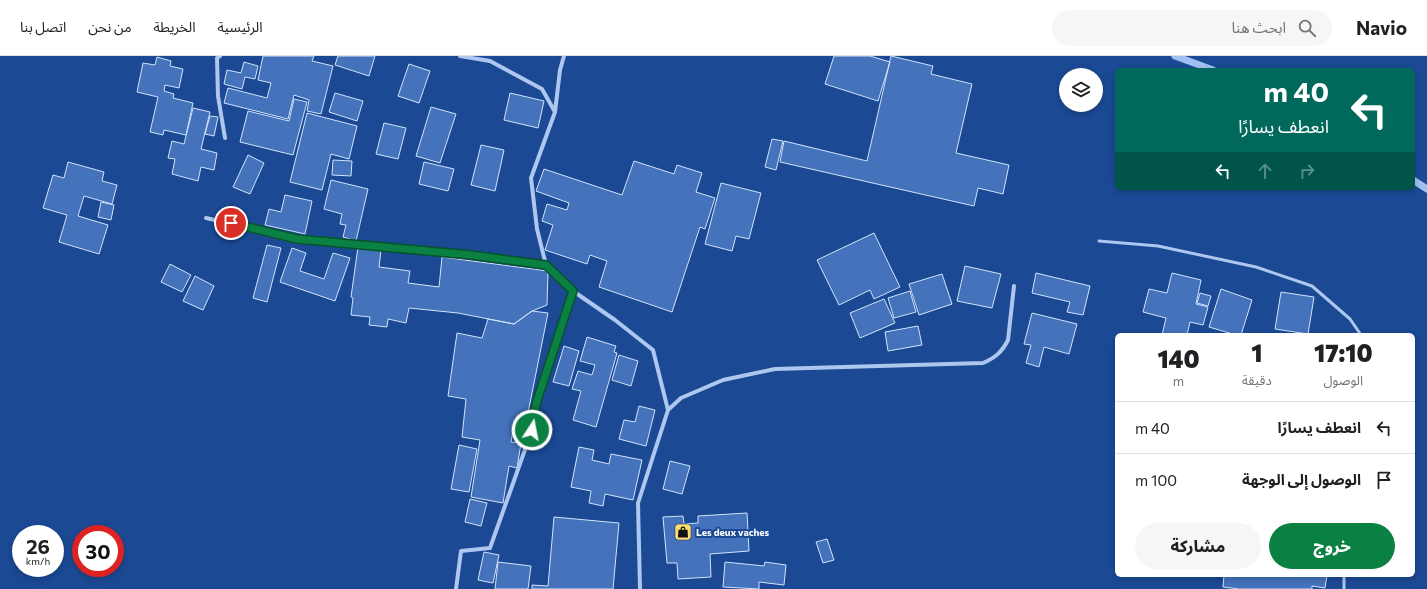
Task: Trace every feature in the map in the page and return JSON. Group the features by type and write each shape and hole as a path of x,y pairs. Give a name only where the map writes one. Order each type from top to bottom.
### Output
{"street":[{"path":"220,56 217,58 218,96 224,138"},
{"path":"460,56 490,61 542,90 555,112"},
{"path":"564,56 560,70 555,112 531,178 537,229 546,265 573,291 615,320 653,350 668,410"},
{"path":"206,218 297,239 456,254 546,265"},
{"path":"640,589 638,503 668,410 681,398 723,380 775,369 983,363 998,355 1008,340 1014,286"},
{"path":"456,589 461,551 490,548 532,430 536,404 573,291"}],"lane":[{"path":"1099,241 1165,248 1256,267 1312,286 1350,319 1360,333"},
{"path":"1344,577 1344,589"}],"building":[{"path":"263,56 314,56 312,61 333,66 321,114 307,111 309,100 294,95 288,119 224,103 228,88 267,98 271,83 258,80"},
{"path":"338,56 375,56 369,76 335,65"},
{"path":"834,56 870,56 890,62 878,101 825,84"},
{"path":"891,56 933,66 931,74 972,84 956,153 1009,165 1003,194 978,188 974,206 780,162 784,141 867,161"},
{"path":"157,57 171,61 170,66 183,69 179,88 165,85 164,91 174,94 173,98 193,103 186,135 164,130 163,135 150,132 158,97 137,92 143,63 155,65"},
{"path":"244,62 258,66 255,79 245,77 242,89 224,84 227,70 241,73"},
{"path":"409,64 430,71 419,103 398,96"},
{"path":"335,93 363,101 357,121 329,112"},
{"path":"510,93 544,101 538,128 504,120"},
{"path":"294,99 307,102 293,155 240,142 248,111 289,121"},
{"path":"431,107 456,114 440,163 416,156"},
{"path":"193,108 210,112 201,149 217,153 214,170 201,167 198,181 172,174 175,159 168,158 172,141 184,144"},
{"path":"307,113 357,126 349,159 331,154 322,190 290,182"},
{"path":"210,116 218,117 214,136 205,134"},
{"path":"384,123 406,128 398,159 376,154"},
{"path":"772,139 783,141 776,170 765,167"},
{"path":"481,145 504,150 495,191 471,185"},
{"path":"248,155 264,163 250,194 233,187"},
{"path":"333,160 352,161 351,176 332,175"},
{"path":"634,161 674,174 677,165 702,173 696,192 715,198 705,229 700,227 672,312 599,287 607,261 590,255 587,264 545,250 553,225 542,221 547,204 567,210 569,203 536,191 544,169 622,195"},
{"path":"68,162 104,172 102,181 117,185 112,204 84,196 78,216 108,225 99,254 59,242 67,215 43,208 53,175 64,178"},
{"path":"424,162 454,169 448,191 419,184"},
{"path":"331,180 368,189 356,241 343,237 346,225 340,224 342,214 324,209"},
{"path":"721,183 761,193 749,239 736,236 732,251 705,244"},
{"path":"285,195 312,201 305,234 265,225 269,209 281,212"},
{"path":"101,202 114,205 111,220 98,217"},
{"path":"874,233 900,287 874,299 870,290 839,305 817,260"},
{"path":"267,245 281,248 267,302 253,298"},
{"path":"358,247 381,250 379,267 410,271 408,283 439,287 442,257 548,271 547,305 532,311 514,324 458,313 409,308 406,323 388,319 387,327 369,325 370,317 351,315 353,298 351,297"},
{"path":"292,248 306,253 300,271 324,279 333,253 350,258 335,301 280,282"},
{"path":"170,264 191,275 182,292 161,282"},
{"path":"965,266 1001,274 992,308 957,301"},
{"path":"1036,273 1090,286 1083,315 1067,312 1070,302 1032,293"},
{"path":"1172,273 1201,280 1196,304 1208,307 1203,325 1190,322 1187,333 1162,333 1166,318 1143,312 1149,289 1167,293"},
{"path":"942,274 952,304 919,315 909,284"},
{"path":"195,276 214,286 203,310 183,301"},
{"path":"1221,289 1252,300 1242,333 1229,333 1209,327"},
{"path":"910,291 916,312 894,318 888,298"},
{"path":"1281,292 1314,297 1308,333 1275,329"},
{"path":"1200,293 1211,296 1208,306 1197,303"},
{"path":"884,299 895,323 860,338 850,313"},
{"path":"532,311 548,313 524,433 513,431 511,442 521,443 517,468 509,466 503,503 471,497 480,440 462,437 466,399 448,396 457,333 482,338 488,319 514,324"},
{"path":"1032,313 1077,324 1069,354 1044,347 1039,367 1026,363 1031,345 1024,344"},
{"path":"918,326 922,345 888,351 885,332"},
{"path":"587,337 616,346 614,352 617,353 596,427 573,420 581,391 572,389 578,371 592,375 595,365 580,361"},
{"path":"564,346 579,351 569,386 553,382"},
{"path":"619,355 638,361 631,386 612,380"},
{"path":"639,406 655,410 646,446 619,439 624,420 635,422"},
{"path":"459,445 477,449 469,492 451,489"},
{"path":"579,447 594,450 592,460 609,464 611,454 642,460 633,500 605,494 603,506 589,503 591,491 571,487"},
{"path":"670,461 690,466 682,494 663,489"},
{"path":"470,499 487,503 481,526 465,522"},
{"path":"747,513 749,551 710,554 711,577 678,579 677,563 667,563 663,517 683,516 684,524 698,523 698,516"},
{"path":"554,517 619,523 613,589 532,589 532,585 548,586"},
{"path":"827,539 834,560 823,563 816,542"},
{"path":"484,552 499,555 493,583 478,580"},
{"path":"498,562 531,566 528,589 495,589"},
{"path":"725,562 764,566 765,562 786,565 784,585 759,582 759,589 723,587"},
{"path":"1224,577 1327,577 1325,588 1312,586 1312,589 1239,589 1223,587"}],"waterway":[{"path":"1175,56 1208,68"},
{"path":"1415,181 1427,189"}],"place":[{"name":"Les deux vaches","path":"683,532"}],"route":[{"path":"231,223 297,239 471,255 546,265 573,291 536,404 532,430"}]}
